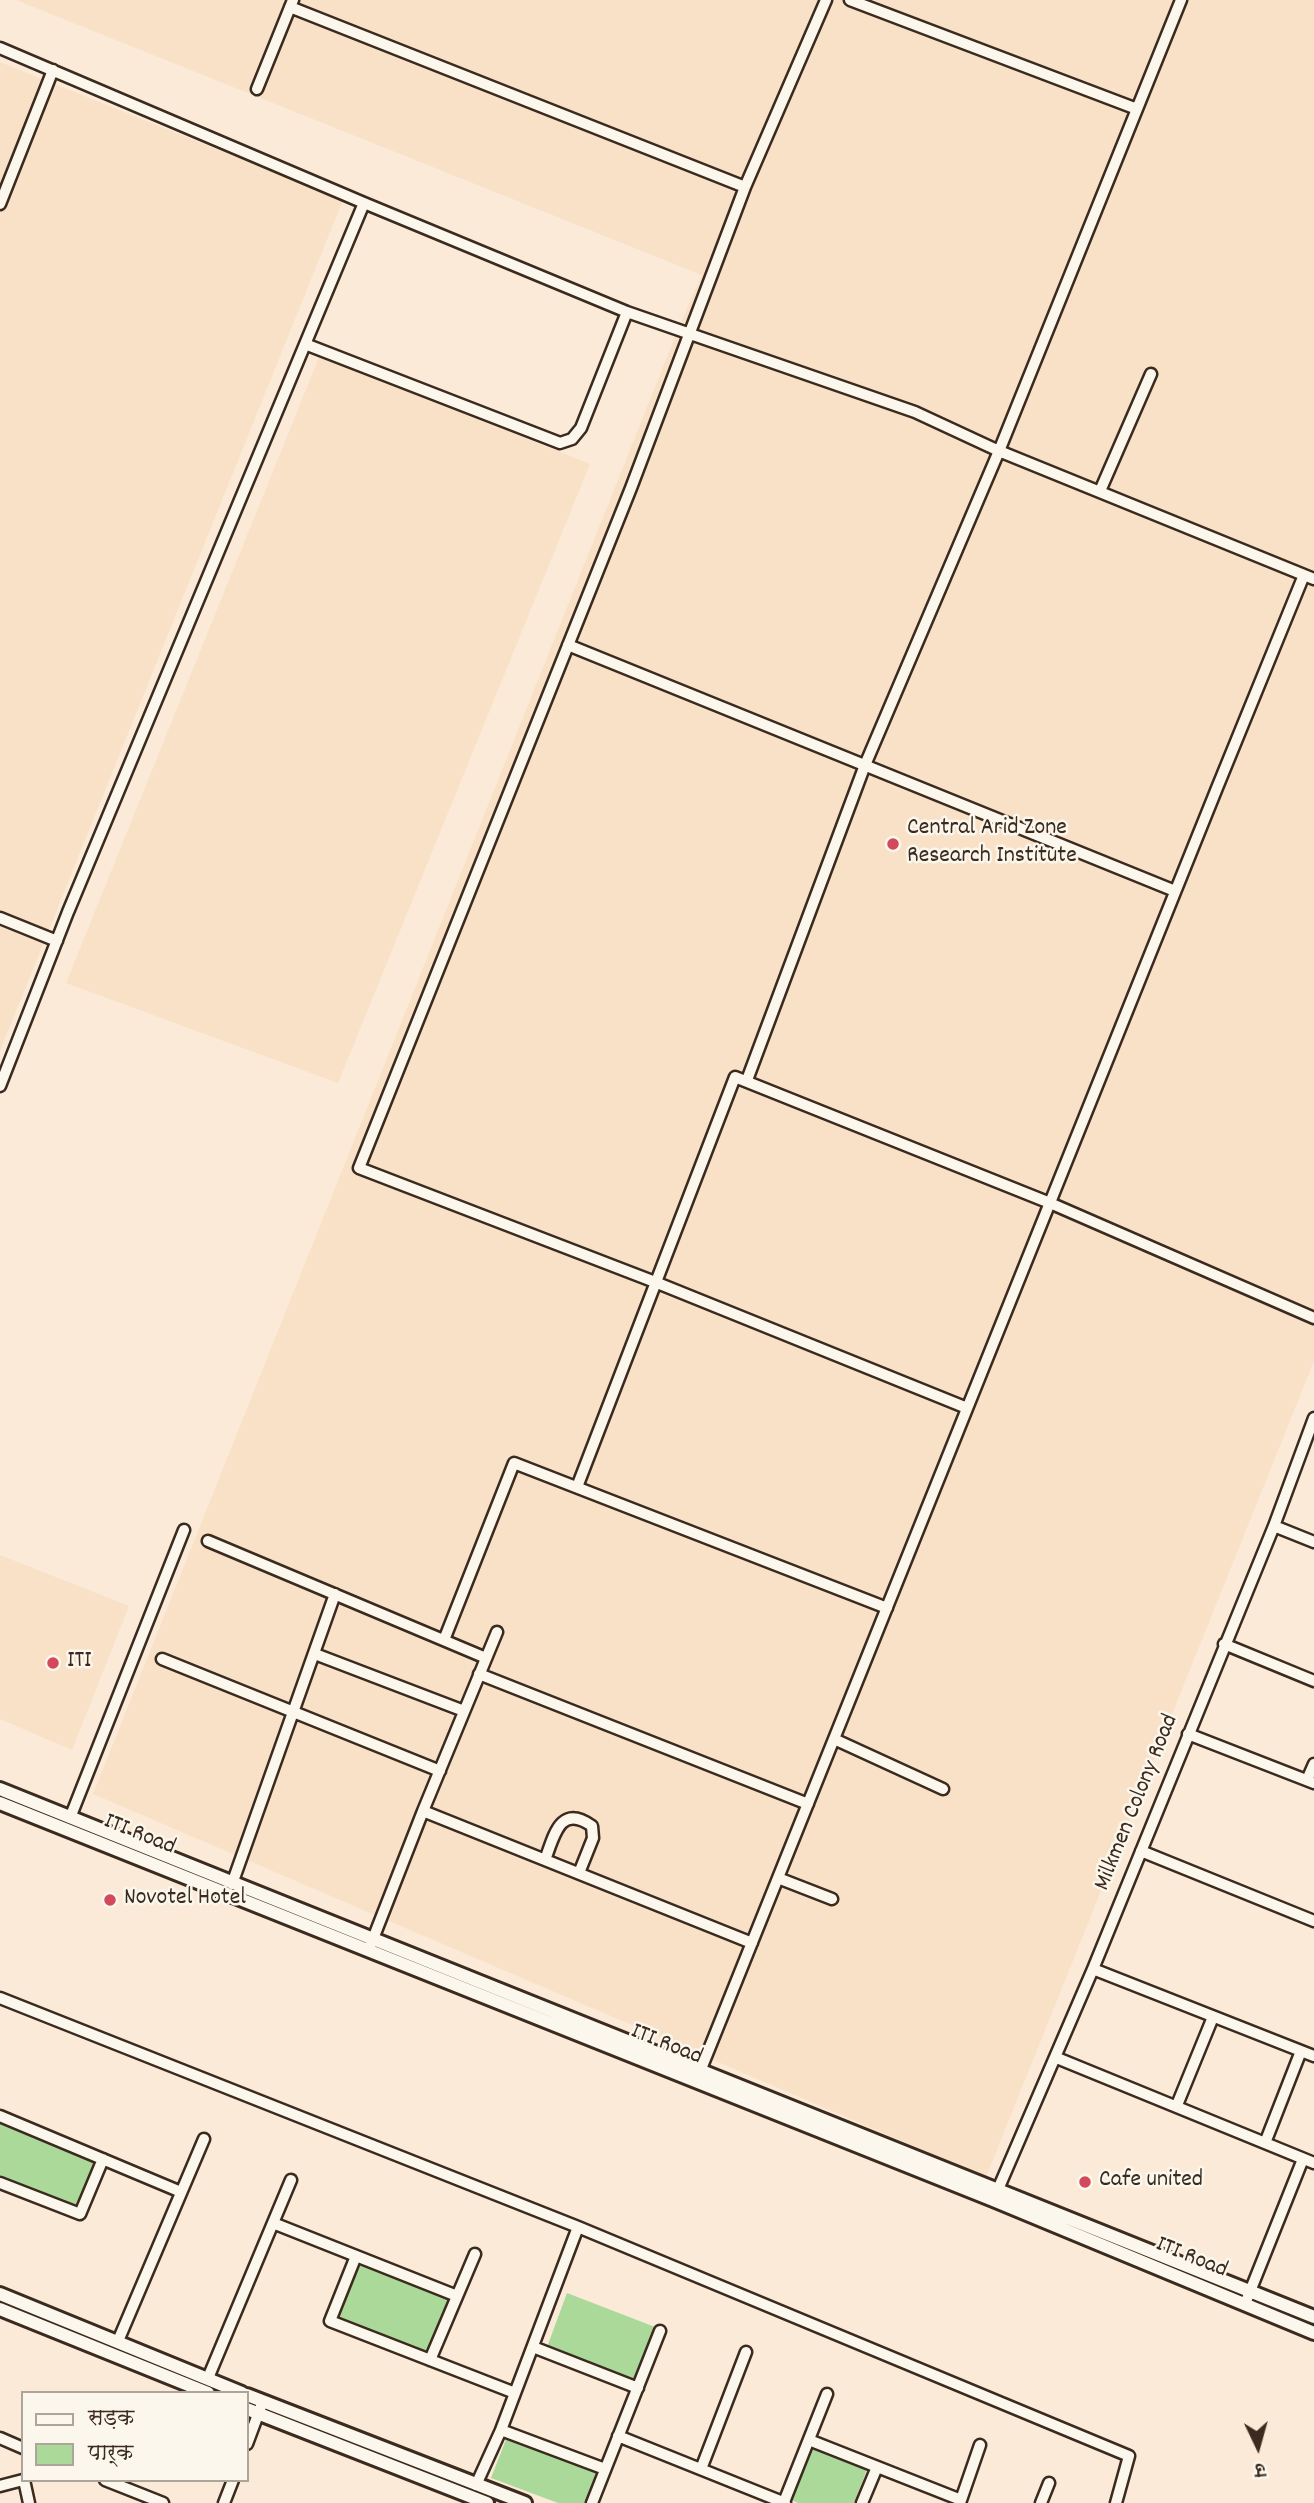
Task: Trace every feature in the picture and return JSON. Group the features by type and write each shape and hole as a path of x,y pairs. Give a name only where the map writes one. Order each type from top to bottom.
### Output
{"street":[{"path":"826,0 745,187 631,488 359,1168 655,1282 967,1408"},
{"path":"850,0 1137,109"},
{"path":"747,1080 865,765 999,451 1181,0"},
{"path":"257,89 291,4 745,187"},
{"path":"0,48 627,312 915,412 999,451 1309,577 1175,891 699,2075"},
{"path":"0,204 53,70"},
{"path":"0,1086 57,941 364,203"},
{"path":"305,344 560,443 572,439 581,428 627,312"},
{"path":"1100,491 1151,374"},
{"path":"568,645 1175,891"},
{"path":"0,918 57,941"},
{"path":"577,1488 735,1077 1050,1203 1314,1318"},
{"name":"Milkmen Colony Road","path":"995,2194 1057,2058 1274,1526 1314,1418"},
{"path":"444,1640 514,1463 887,1608"},
{"path":"1274,1526 1314,1542"},
{"path":"70,1818 184,1531"},
{"path":"208,1541 486,1658"},
{"path":"232,1884 295,1713 335,1594"},
{"path":"371,1944 496,1632"},
{"path":"1224,1644 1314,1681"},
{"path":"315,1654 464,1711"},
{"path":"162,1659 440,1771"},
{"path":"479,1674 808,1804"},
{"path":"1188,1734 1311,1781 1314,1764"},
{"path":"834,1739 943,1789"},
{"name":"ITI Road","path":"0,1789 371,1944"},
{"name":"ITI Road","path":"0,1803 371,1944 995,2194 1251,2290 1314,2317"},
{"path":"423,1811 752,1943"},
{"path":"545,1860 561,1822 568,1818 586,1822 592,1826 593,1838 579,1873"},
{"path":"1141,1851 1314,1921"},
{"path":"778,1878 832,1899"},
{"path":"1093,1969 1314,2056"},
{"path":"0,1998 578,2227 1129,2456 1116,2503"},
{"path":"1177,2105 1213,2017"},
{"path":"1265,2143 1301,2051"},
{"path":"1057,2058 1314,2163"},
{"path":"0,2116 181,2192"},
{"path":"118,2341 204,2139"},
{"path":"0,2183 80,2214 103,2159"},
{"path":"1245,2304 1303,2159"},
{"path":"208,2378 291,2180"},
{"name":"ITI Road","path":"995,2194 1314,2333"},
{"path":"273,2223 457,2296"},
{"path":"476,2485 515,2393 578,2227"},
{"path":"430,2360 475,2254"},
{"path":"356,2256 330,2321 515,2393"},
{"path":"0,2294 238,2391"},
{"path":"0,2309 203,2391"},
{"path":"592,2503 660,2330"},
{"path":"533,2347 638,2388"},
{"path":"701,2469 746,2352"},
{"path":"618,2436 784,2503 827,2394"},
{"path":"248,2440 256,2408"},
{"path":"256,2408 520,2502"},
{"path":"256,2408 487,2503"},
{"path":"500,2430 605,2469"},
{"path":"0,2438 21,2447"},
{"path":"809,2440 961,2502 980,2445"},
{"path":"862,2503 877,2467"},
{"path":"0,2486 21,2481"},
{"path":"24,2482 29,2503"},
{"path":"110,2482 163,2503"},
{"path":"224,2503 232,2482"},
{"path":"1041,2503 1049,2483"}],"shaded area":[{"name":"Central Arid Zone Research Institute","path":"16,0 1314,0 1314,1361 986,2177 93,1794 702,275"},
{"path":"0,62 343,200 0,1051"},
{"path":"320,355 590,464 338,1083 66,983"},
{"name":"ITI","path":"0,1555 129,1606 72,1750 0,1719"}],"green space":[{"path":"0,2123 98,2162 79,2209 0,2178"},
{"path":"356,2264 449,2299 429,2352 336,2317"},
{"path":"567,2293 655,2327 635,2380 547,2347"},
{"path":"507,2437 597,2471 585,2503 558,2503 491,2478"},
{"path":"812,2446 868,2467 854,2503 798,2503 791,2500"}],"place":[{"name":"Central Arid Zone Research Institute","path":"893,844"},
{"name":"ITI","path":"53,1663"},
{"name":"Novotel Hotel","path":"110,1900"},
{"name":"Cafe united","path":"1085,2182"}]}
